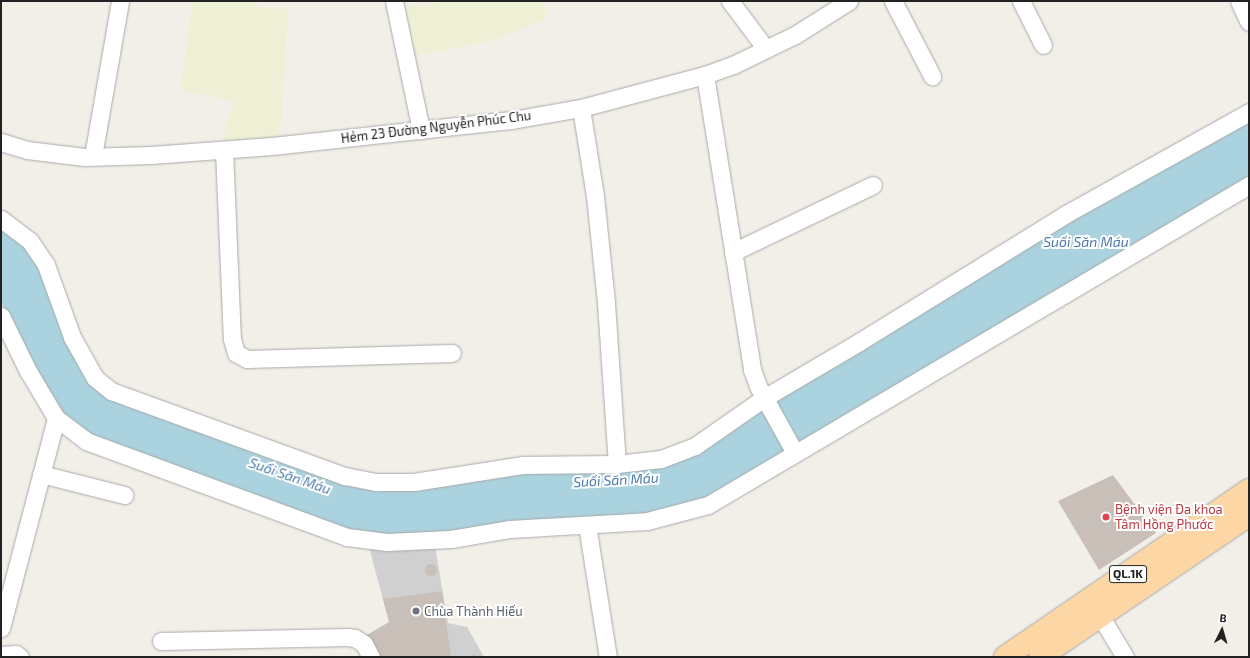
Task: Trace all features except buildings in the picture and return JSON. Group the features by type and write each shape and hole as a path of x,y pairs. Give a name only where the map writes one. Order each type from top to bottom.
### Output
{"main road":[{"name":"QL.1K","path":"1005,657 1249,490"},
{"name":"QL.1K","path":"1040,657 1249,515"}],"street":[{"path":"93,156 120,1"},
{"path":"394,1 421,130"},
{"path":"730,1 766,50"},
{"name":"Hẻm 23 Đường Nguyễn Phúc Chu","path":"1,142 27,150 93,156 151,155 224,150 512,120 582,108 705,75 733,65 766,50 795,35 849,1"},
{"path":"893,1 932,76"},
{"path":"1021,1 1043,45"},
{"path":"1239,1 1249,22"},
{"path":"705,75 752,370 764,398 795,453"},
{"path":"582,108 595,196 605,288 617,464"},
{"path":"1,219 30,242 46,265 72,337 95,378 111,391 345,476 377,482 414,482 522,465 617,464 661,459 696,446 764,398 1066,214 1249,112"},
{"path":"224,150 232,338 236,353 247,359 452,353"},
{"path":"733,252 873,185"},
{"path":"1,316 28,371 56,418 86,441 348,537 387,542 451,539 510,529 647,521 708,505 1249,185"},
{"path":"1,628 56,418"},
{"path":"41,474 124,495"},
{"path":"587,524 608,657"},
{"path":"1101,617 1125,657"},
{"path":"161,641 347,637 355,638 364,644 371,657"},
{"path":"1,655 16,654 20,657"}],"shaded area":[{"name":"Chùa Thành Hiếu","path":"435,546 448,623 467,627 484,657 379,657 389,622 369,547"}],"green space":[{"path":"193,1 255,1 254,6 288,10 280,139 222,143 233,101 180,90"},
{"path":"454,1 544,1 546,20 494,40 413,56 402,7"}],"water":[{"name":"Suối Săn Máu","path":"1249,120 1249,176 705,498 646,514 388,536 349,530 91,435 61,412 35,368 1,302 1,227 25,246 40,267 89,382 348,484 521,472 618,472 761,408 1072,218"}],"place":[{"name":"Bệnh viện Đa khoa Tâm Hồng Phước","path":"1106,517"},
{"name":"Chùa Thành Hiếu","path":"416,611"}]}
